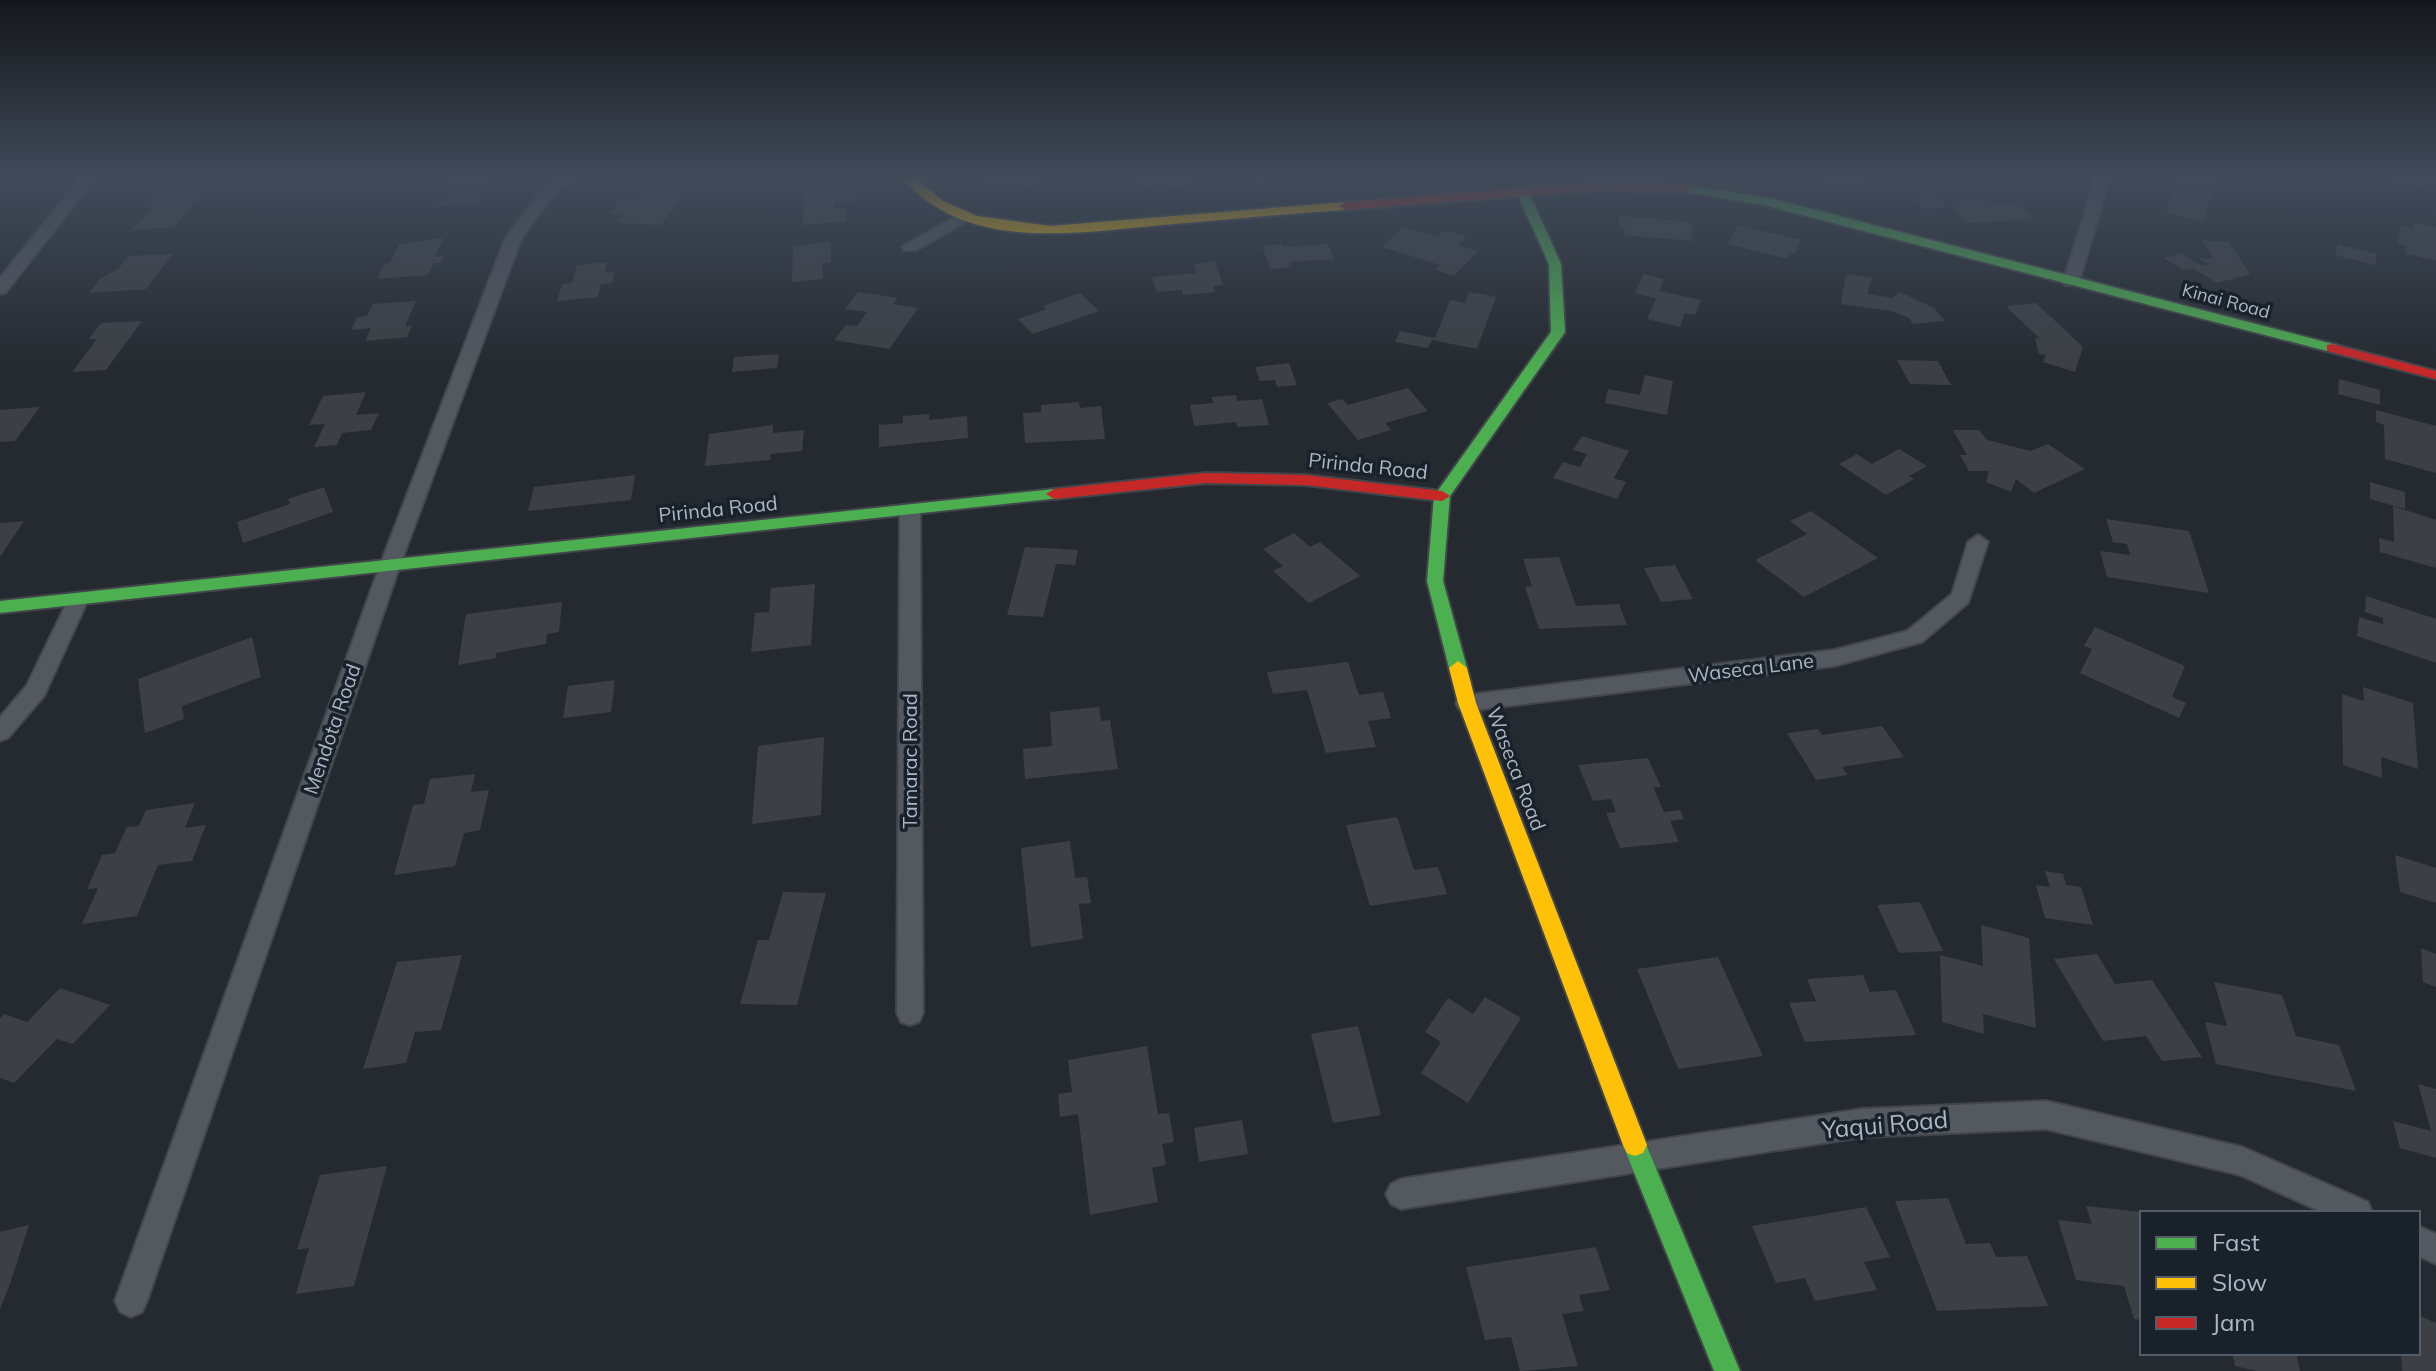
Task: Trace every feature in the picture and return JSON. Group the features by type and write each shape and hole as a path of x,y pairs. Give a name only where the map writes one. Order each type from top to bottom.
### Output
{"street":[{"path":"0,289 38,241"},
{"name":"Mendota Road","path":"131,1301 389,568 512,241"},
{"path":"910,247 921,241"},
{"path":"1442,496 1558,332 1555,264 1545,241"},
{"name":"Kinai Road","path":"1916,241 2436,375"},
{"path":"2071,282 2084,241"},
{"name":"Pirinda Road","path":"0,607 389,568 1206,478 1305,480 1442,496"},
{"name":"Waseca Road","path":"1442,496 1435,581 1467,703 1640,1159 1727,1371"},
{"name":"Tamarac Road","path":"910,510 910,1013"},
{"name":"Waseca Lane","path":"1467,703 1834,658 1914,637 1961,598 1978,542"},
{"path":"0,732 36,690 78,600"},
{"name":"Yaqui Road","path":"1401,1194 1862,1123 2046,1115 2242,1161 2353,1211"}],"building":[{"path":"442,241 435,257 444,256 441,263 434,263 428,275 377,279 384,264 390,263 399,244"},
{"path":"1388,241 1462,241 1458,245 1478,251 1454,276 1435,270 1440,265 1382,247"},
{"path":"1730,241 1801,241 1795,254 1790,253 1787,259 1728,244"},
{"path":"2203,241 2229,242 2250,274 2217,283 2193,268 2184,270 2164,258 2181,253 2202,266 2209,264 2198,258 2214,259"},
{"path":"2436,241 2436,261 2406,254 2407,246 2398,243"},
{"path":"831,242 831,263 823,263 823,279 792,282 793,246"},
{"path":"1282,244 1283,247 1328,244 1334,259 1290,262 1292,267 1270,269 1262,246"},
{"path":"2338,244 2377,254 2375,265 2335,255"},
{"path":"173,254 146,289 89,293 101,278 119,268 128,256"},
{"path":"1215,261 1223,285 1213,286 1215,292 1183,295 1182,290 1157,292 1152,277 1196,273 1194,264"},
{"path":"607,262 605,273 615,272 612,283 601,284 598,297 557,301 562,284 572,283 577,265"},
{"path":"1643,274 1664,279 1659,291 1701,300 1695,315 1685,313 1680,327 1647,319 1656,298 1635,293"},
{"path":"1846,274 1872,278 1867,294 1892,298 1900,292 1934,308 1945,321 1913,324 1909,318 1892,311 1841,304"},
{"path":"858,292 898,298 893,304 918,308 889,349 834,340 846,325 857,326 867,312 845,309"},
{"path":"1469,292 1496,297 1477,349 1432,340 1428,348 1395,342 1400,331 1435,338 1450,300 1465,303"},
{"path":"1080,293 1099,311 1033,334 1018,319 1046,309 1043,306"},
{"path":"416,301 405,326 412,326 407,337 365,341 371,328 351,330 357,317 367,316 373,304"},
{"path":"2036,303 2083,347 2075,372 2043,362 2046,355 2039,354 2035,338 2040,339 2006,306"},
{"path":"142,321 106,370 72,372 97,339 89,339 101,323"},
{"path":"779,354 777,368 732,372 734,357"},
{"path":"1897,360 1938,361 1951,385 1910,384"},
{"path":"1289,363 1297,385 1277,387 1275,380 1260,381 1255,367"},
{"path":"1645,375 1673,381 1667,415 1605,403 1608,389 1640,395"},
{"path":"2339,379 2380,390 2380,405 2338,394"},
{"path":"1408,388 1428,411 1385,423 1391,430 1358,440 1327,403 1342,399 1348,405"},
{"path":"366,392 356,415 379,413 371,430 342,433 337,445 314,447 325,424 309,425 323,396"},
{"path":"1236,395 1237,401 1262,399 1269,425 1237,427 1236,422 1194,426 1190,405 1213,403 1212,397"},
{"path":"1079,402 1080,408 1101,406 1105,439 1025,443 1023,413 1041,412 1041,405"},
{"path":"40,407 15,441 0,442 0,410"},
{"path":"2376,410 2436,426 2436,473 2385,459 2384,425 2376,422"},
{"path":"929,414 929,420 967,416 968,438 879,447 879,425 903,423 903,416"},
{"path":"773,425 773,433 804,430 802,451 771,454 770,460 705,466 709,434"},
{"path":"1953,430 1979,430 1987,440 2030,451 2048,444 2085,469 2034,493 2016,479 2011,492 1986,482 1989,471 1969,471 1960,455 1967,455"},
{"path":"1582,436 1629,451 1614,478 1626,482 1617,499 1553,478 1563,462 1580,467 1587,454 1573,450"},
{"path":"1899,449 1927,466 1909,476 1914,479 1886,495 1839,464 1857,454 1872,464"},
{"path":"635,475 631,500 528,511 534,487"},
{"path":"2370,482 2405,492 2405,509 2370,499"},
{"path":"324,487 333,512 243,543 237,522 290,504 288,499"},
{"path":"2393,506 2436,520 2436,568 2380,552 2379,538 2394,542"},
{"path":"1811,511 1878,558 1804,597 1755,560 1807,534 1790,521"},
{"path":"2106,519 2189,531 2209,593 2107,577 2100,551 2130,555 2127,544 2113,542"},
{"path":"24,521 0,557 0,523"},
{"path":"1294,533 1310,547 1320,542 1360,576 1309,603 1273,571 1283,566 1263,549"},
{"path":"1025,547 1078,550 1075,565 1056,564 1043,617 1007,615"},
{"path":"1559,557 1576,606 1619,604 1627,625 1539,629 1525,587 1532,586 1523,559"},
{"path":"1675,565 1693,599 1661,602 1644,568"},
{"path":"815,584 811,645 751,652 755,613 769,612 771,588"},
{"path":"2366,596 2436,619 2436,663 2357,636 2359,617 2383,624 2383,618 2365,612"},
{"path":"562,602 559,632 547,634 546,644 496,653 496,658 458,665 466,614"},
{"path":"2095,627 2185,666 2172,697 2186,703 2179,718 2080,673 2092,649 2084,646"},
{"path":"252,637 261,677 182,706 184,719 145,733 138,679"},
{"path":"1348,662 1359,695 1383,692 1391,718 1368,721 1376,747 1326,753 1307,690 1273,694 1267,672"},
{"path":"615,680 611,712 563,718 568,686"},
{"path":"2363,687 2413,703 2418,769 2381,757 2382,778 2343,765 2342,694 2364,701"},
{"path":"1099,707 1101,721 1110,720 1118,769 1025,779 1023,749 1052,746 1050,712"},
{"path":"1882,726 1904,757 1842,767 1848,775 1816,780 1787,733 1818,729 1822,735"},
{"path":"824,737 821,815 752,824 758,746"},
{"path":"1648,758 1661,787 1653,787 1664,812 1680,810 1684,819 1670,821 1679,842 1620,848 1606,813 1616,812 1611,799 1593,801 1578,765"},
{"path":"475,774 471,792 489,790 480,830 464,833 455,866 394,875 413,805 424,804 430,779"},
{"path":"195,803 185,828 206,825 192,861 158,865 137,916 82,924 98,888 87,889 102,855 115,853 127,827 139,826 146,810"},
{"path":"1397,817 1414,870 1438,867 1447,894 1370,906 1346,825"},
{"path":"1070,841 1075,878 1087,877 1091,903 1079,904 1083,939 1031,947 1021,848"},
{"path":"2395,855 2436,868 2436,903 2400,892"},
{"path":"2045,871 2063,874 2066,885 2081,887 2093,925 2045,918 2036,885 2050,887"},
{"path":"783,892 826,893 797,1005 740,1004 758,940 769,940"},
{"path":"1920,902 1943,951 1899,953 1877,905"},
{"path":"1981,925 2029,938 2036,1028 1983,1014 1984,1034 1942,1022 1940,955 1983,966"},
{"path":"2421,948 2436,954 2436,987 2423,982"},
{"path":"2097,954 2115,984 2152,980 2202,1057 2162,1061 2146,1036 2103,1041 2054,959"},
{"path":"462,955 441,1030 415,1032 406,1063 363,1069 397,962"},
{"path":"1718,957 1763,1056 1678,1069 1637,969"},
{"path":"1863,975 1870,992 1896,990 1916,1035 1805,1042 1789,1003 1816,1001 1807,979"},
{"path":"2214,982 2282,995 2296,1036 2339,1045 2356,1091 2216,1064 2205,1022 2227,1026"},
{"path":"60,988 110,1005 73,1044 57,1039 14,1083 0,1078 0,1019 4,1014 27,1022"},
{"path":"1485,997 1521,1018 1468,1103 1421,1073 1441,1042 1425,1032 1448,998 1473,1014"},
{"path":"1358,1026 1381,1115 1333,1123 1311,1034"},
{"path":"1147,1046 1158,1114 1169,1113 1174,1142 1162,1144 1166,1165 1152,1168 1158,1202 1090,1215 1078,1114 1060,1117 1058,1094 1072,1092 1068,1060"},
{"path":"2418,1084 2436,1089 2436,1158 2400,1148 2393,1121 2431,1131"},
{"path":"1242,1120 1248,1154 1199,1162 1194,1128"},
{"path":"387,1166 354,1286 296,1294 309,1248 297,1250 320,1175"},
{"path":"1948,1198 1966,1244 1990,1243 1996,1257 2027,1256 2048,1306 1937,1311 1895,1201"},
{"path":"2086,1206 2140,1212 2140,1320 2134,1319 2124,1286 2076,1280 2058,1220 2092,1224"},
{"path":"1866,1207 1890,1257 1864,1262 1877,1290 1815,1301 1805,1278 1776,1283 1752,1226"},
{"path":"29,1225 10,1284 0,1309 0,1232"},
{"path":"1596,1247 1610,1290 1579,1295 1584,1311 1562,1314 1578,1366 1520,1371 1511,1337 1485,1340 1466,1267"},
{"path":"2420,1316 2436,1323 2436,1371 2402,1371 2401,1355 2420,1355"},
{"path":"2232,1355 2296,1355 2300,1371 2257,1371 2235,1366"}],"traffic: fast":[{"path":"1458,668 1435,581 1442,496 1558,332 1555,264 1545,241"},
{"path":"1919,241 2332,348"},
{"path":"0,607 1054,494"},
{"path":"1635,1145 1727,1371"}],"traffic: slow":[{"path":"1458,668 1467,703 1635,1145"}],"traffic: jam":[{"path":"2332,348 2436,375"},
{"path":"1054,494 1206,478 1305,480 1442,496"}]}
